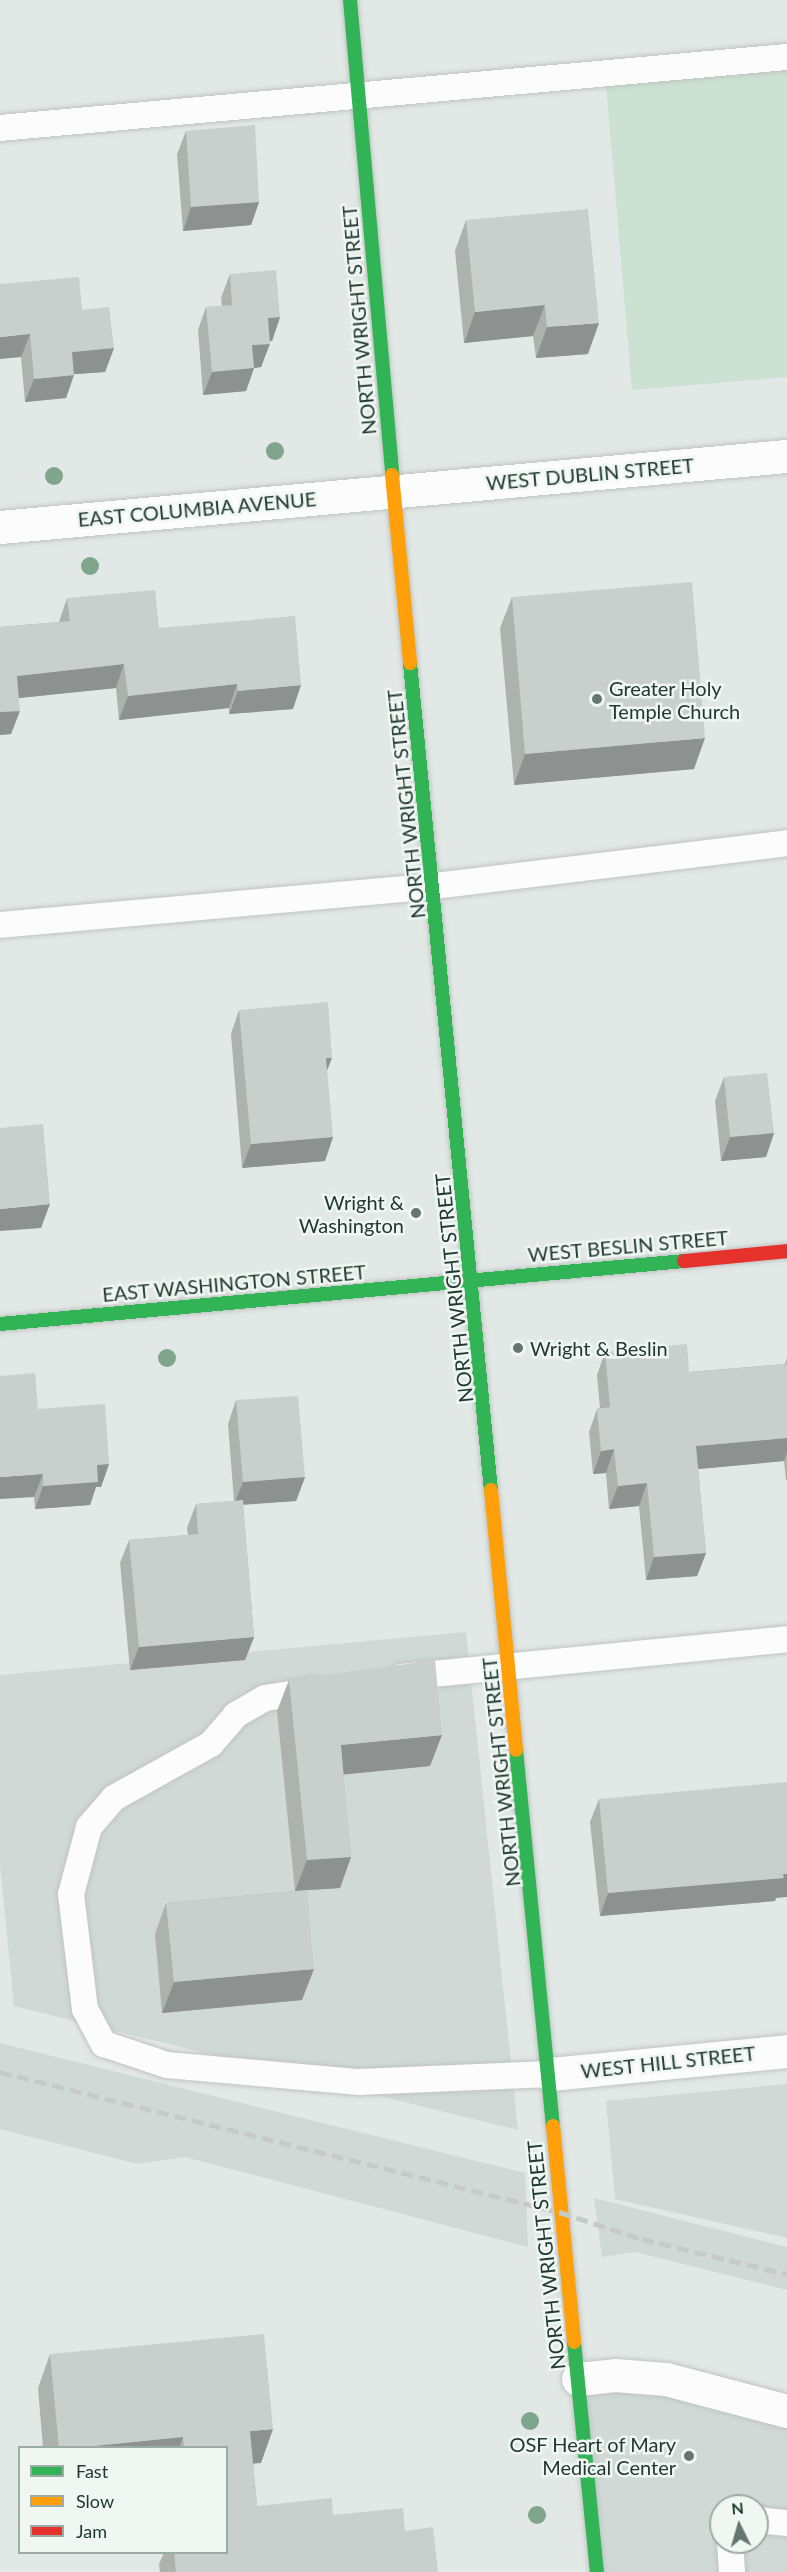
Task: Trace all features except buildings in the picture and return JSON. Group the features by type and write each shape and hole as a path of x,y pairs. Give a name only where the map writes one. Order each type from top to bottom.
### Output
{"street":[{"name":"NORTH WRIGHT STREET","path":"350,0 393,491 434,886 550,2074 559,2212 597,2572"},
{"name":"WEST DUBLIN STREET","path":"393,491 787,456"},
{"name":"EAST COLUMBIA AVENUE","path":"0,528 393,491"},
{"name":"WEST BESLIN STREET","path":"472,1280 787,1251"},
{"name":"EAST WASHINGTON STREET","path":"0,1324 472,1280"},
{"name":"WEST HILL STREET","path":"550,2074 787,2051"},
{"path":"578,2379 615,2375 666,2379 787,2411"}],"lane":[{"path":"0,128 787,57"},
{"path":"0,925 434,886 787,843"},
{"path":"383,1680 510,1664 787,1639"},
{"path":"336,1687 265,1698 236,1715 211,1744 114,1798 88,1827 71,1894 85,2008 104,2044 167,2065 359,2082 550,2074"},
{"path":"769,2521 787,2523"},
{"path":"731,2554 732,2572"}],"shaded area":[{"path":"466,1632 518,2130 14,2006 0,1864 0,1675"},
{"path":"0,2043 525,2173 528,2247 185,2157 137,2164 0,2129"},
{"path":"787,2084 787,2238 615,2199 606,2101"},
{"path":"594,2198 787,2247 787,2290 635,2252 602,2257"},
{"name":"OSF Heart of Mary Medical Center","path":"583,2375 787,2406 787,2572 600,2572"}],"green space":[{"path":"787,65 787,377 632,390 606,84"}],"railway":[{"path":"0,2072 559,2212 642,2239 787,2274"}],"traffic: fast":[{"path":"350,0 392,475"},
{"path":"410,663 491,1490"},
{"path":"0,1324 684,1261"},
{"path":"516,1750 553,2126"},
{"path":"574,2342 597,2572"}],"traffic: slow":[{"path":"392,475 410,663"},
{"path":"491,1490 516,1750"},
{"path":"553,2126 574,2342"}],"traffic: jam":[{"path":"684,1261 787,1251"}],"place":[{"name":"Greater Holy Temple Church","path":"597,699"},
{"name":"Wright & Washington","path":"416,1213"},
{"name":"Wright & Beslin","path":"518,1348"},
{"name":"OSF Heart of Mary Medical Center","path":"689,2456"}]}
